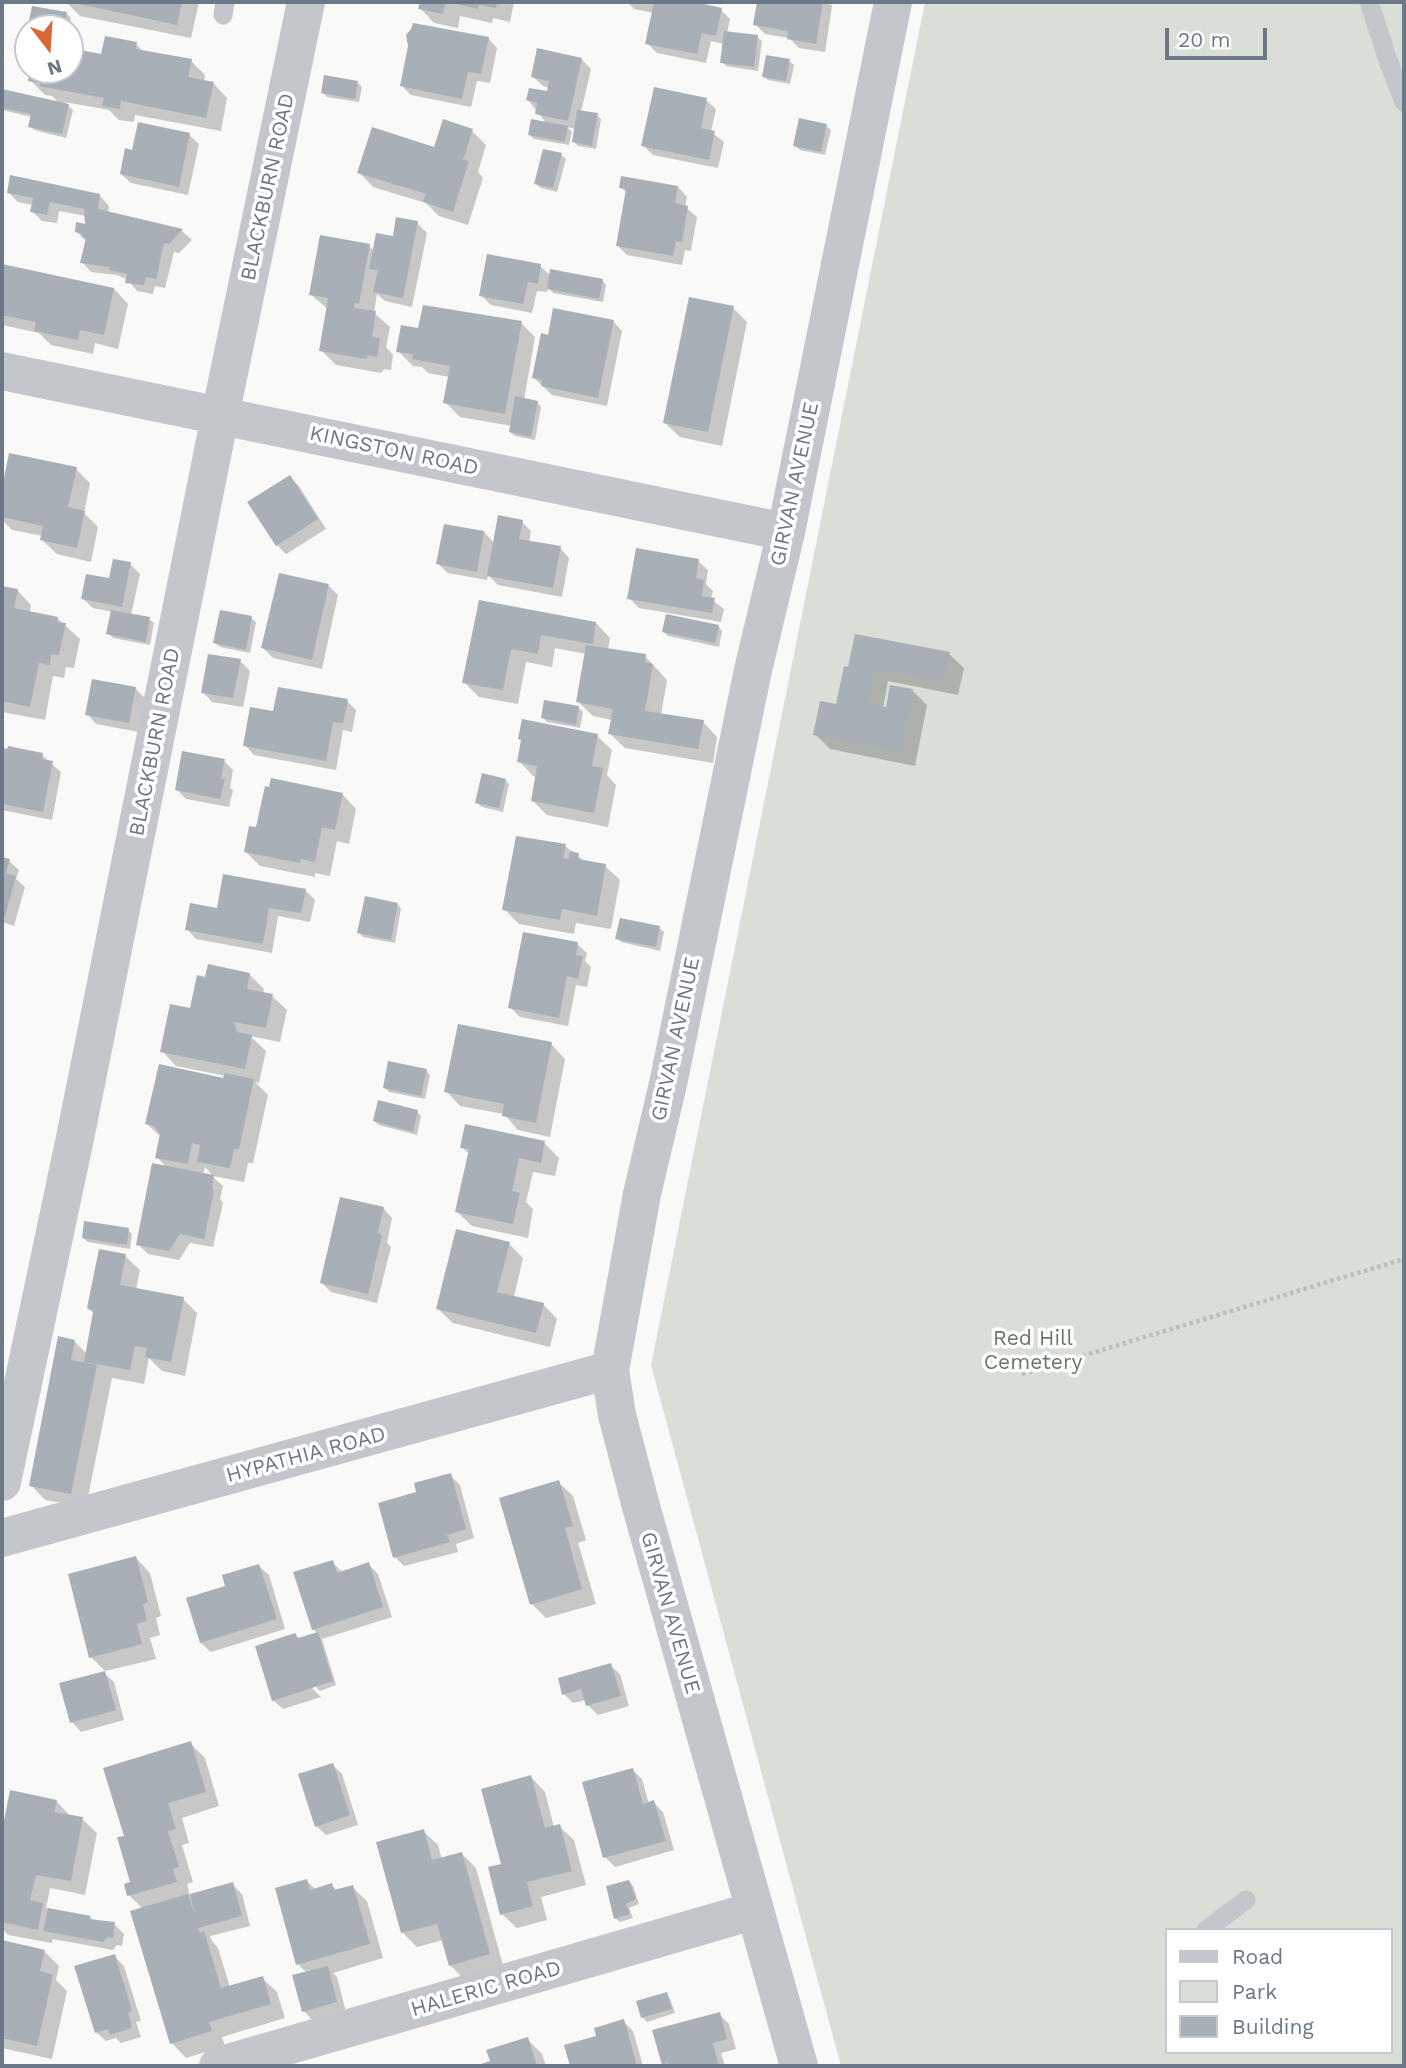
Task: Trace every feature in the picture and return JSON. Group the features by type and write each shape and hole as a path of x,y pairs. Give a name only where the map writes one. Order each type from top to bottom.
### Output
{"street":[{"name":"BLACKBURN ROAD","path":"2,1482 78,1125 306,2"},
{"name":"GIRVAN AVENUE","path":"799,2066 753,1911 642,1510 617,1415 610,1370 642,1194 668,1084 753,670 786,532 894,2"},
{"name":"KINGSTON ROAD","path":"2,371 786,532"},
{"name":"HYPATHIA ROAD","path":"2,1538 610,1370"},
{"name":"HALERIC ROAD","path":"219,2066 753,1911"}],"lane":[{"path":"1369,2 1404,102"},
{"path":"1209,1928 1246,1900"}],"path":[{"path":"1022,1374 1404,1259"}],"green space":[{"name":"Red Hill Cemetery","path":"925,2 1404,2 1404,2066 841,2066 651,1365"}],"building":[{"path":"70,2 182,2 177,25"},
{"path":"420,2 446,2 443,14 418,9"},
{"path":"449,2 497,2 496,8 479,5 478,9"},
{"path":"654,2 695,2 722,8 716,36 702,33 697,54 645,44"},
{"path":"757,2 823,2 816,44 787,39 788,31 753,25"},
{"path":"32,6 67,12 67,14 30,14"},
{"path":"413,23 489,37 481,74 468,72 462,99 400,86 408,46 406,35"},
{"path":"724,31 758,35 754,67 720,63"},
{"path":"105,36 137,42 136,49 192,59 188,77 214,82 206,118 121,101 120,109 102,106 104,98 39,86 84,84 84,51 101,54"},
{"path":"537,48 582,58 568,121 535,114 537,103 526,100 529,88 547,91 549,81 531,77"},
{"path":"766,55 790,59 786,81 762,77"},
{"path":"324,75 358,81 355,99 321,93"},
{"path":"654,87 707,98 701,128 715,131 709,160 641,146"},
{"path":"2,89 69,104 62,134 28,127 31,114 2,108"},
{"path":"577,110 598,113 592,146 572,142"},
{"path":"799,118 827,124 821,152 793,146"},
{"path":"443,119 473,129 463,160 469,161 453,212 423,202 426,194 357,173 372,127 434,147"},
{"path":"531,119 568,126 565,142 528,135"},
{"path":"138,122 190,133 179,187 120,174 125,148 132,150"},
{"path":"543,149 562,153 553,188 534,184"},
{"path":"10,175 100,194 98,209 183,229 169,244 164,243 156,279 146,277 144,285 125,283 127,274 109,270 110,267 80,263 86,238 75,232 76,222 85,224 84,209 50,202 47,215 30,212 33,198 7,193"},
{"path":"621,176 678,186 675,203 688,206 682,242 676,241 673,256 616,246 626,189 619,188"},
{"path":"396,217 418,221 403,298 373,292 378,270 369,269 376,233 393,236"},
{"path":"320,235 370,244 359,304 355,303 354,308 376,311 372,337 380,338 377,357 369,355 366,359 319,351 328,298 309,295"},
{"path":"487,254 541,264 538,284 528,282 523,304 479,296"},
{"path":"2,264 114,288 104,335 80,330 78,340 34,331 36,322 2,315"},
{"path":"550,269 603,279 599,299 547,289"},
{"path":"689,297 734,306 708,432 663,423"},
{"path":"423,305 522,321 505,414 443,403 450,366 412,359 413,354 396,352 401,325 418,328"},
{"path":"553,308 614,320 598,398 541,386 542,380 532,378 541,333 548,335"},
{"path":"515,396 538,401 531,437 509,432"},
{"path":"9,453 77,467 68,507 85,511 77,548 40,540 43,526 2,517 2,487"},
{"path":"290,475 318,519 276,546 247,502"},
{"path":"498,515 523,520 519,539 561,546 553,588 487,576"},
{"path":"444,524 484,531 477,572 436,564"},
{"path":"636,548 699,559 696,578 704,580 702,596 715,598 712,613 627,599"},
{"path":"113,559 131,562 122,607 81,599 86,574 109,578"},
{"path":"279,573 329,584 312,660 261,648"},
{"path":"2,586 18,589 14,608 58,617 57,622 66,623 59,655 51,654 50,665 39,663 30,707 2,701"},
{"path":"479,600 596,622 593,644 541,635 538,654 511,649 503,690 462,683"},
{"path":"111,610 150,617 146,642 106,634"},
{"path":"220,610 252,616 246,650 213,643"},
{"path":"666,614 719,625 715,643 662,632"},
{"path":"855,634 950,652 944,682 874,668 867,703 886,707 890,685 913,689 901,752 813,735 820,701 836,704 844,666 848,667"},
{"path":"586,645 646,654 645,662 653,664 645,711 704,720 698,749 608,734 613,709 576,702"},
{"path":"208,654 241,659 233,698 201,693"},
{"path":"92,679 136,687 129,723 85,715"},
{"path":"278,687 348,699 343,723 333,722 326,761 243,746 250,707 273,711"},
{"path":"544,700 579,706 576,725 541,718"},
{"path":"522,719 598,734 592,766 603,768 594,813 531,801 537,766 517,762"},
{"path":"8,746 43,753 42,759 53,761 43,812 2,804 2,748 7,749"},
{"path":"182,751 225,759 221,779 225,779 220,799 175,790"},
{"path":"482,773 506,779 499,808 475,803"},
{"path":"271,778 343,793 335,830 322,827 315,862 301,859 300,863 244,852 249,826 256,827 265,786 269,787"},
{"path":"516,836 566,844 563,858 568,859 570,851 579,853 578,859 606,864 597,916 562,909 560,920 502,910"},
{"path":"2,857 10,859 6,873 16,876 5,917 2,916"},
{"path":"223,874 306,889 301,913 269,908 263,944 185,930 190,903 217,908"},
{"path":"365,896 398,903 391,940 357,933"},
{"path":"620,918 660,926 656,947 615,939"},
{"path":"523,932 578,942 576,955 583,956 578,979 567,976 559,1018 508,1008"},
{"path":"208,964 250,973 247,989 273,994 266,1028 234,1022 237,1032 252,1035 245,1069 160,1052 170,1004 190,1008 197,975 205,977"},
{"path":"458,1024 552,1042 536,1123 502,1116 504,1104 444,1092"},
{"path":"388,1061 427,1069 421,1096 383,1088"},
{"path":"159,1064 223,1078 225,1073 254,1079 239,1149 234,1149 230,1168 197,1162 200,1145 192,1143 188,1164 155,1158 160,1134 154,1126 145,1124"},
{"path":"378,1100 418,1110 413,1132 373,1121"},
{"path":"465,1124 545,1141 541,1163 519,1158 512,1191 520,1193 513,1224 455,1212 469,1149 460,1148"},
{"path":"152,1163 214,1175 214,1192 204,1239 180,1234 169,1251 136,1245"},
{"path":"340,1197 384,1207 378,1232 382,1236 368,1294 320,1283"},
{"path":"84,1221 129,1228 127,1245 82,1238"},
{"path":"456,1229 510,1242 497,1292 544,1303 536,1333 436,1309"},
{"path":"99,1249 126,1254 120,1285 184,1297 171,1362 145,1357 147,1348 135,1346 130,1370 84,1362 93,1312 87,1308"},
{"path":"58,1336 75,1340 71,1360 97,1365 71,1494 29,1486"},
{"path":"451,1473 466,1529 447,1535 450,1542 393,1558 378,1503 416,1492 414,1483"},
{"path":"559,1480 573,1526 565,1528 582,1589 530,1605 499,1498"},
{"path":"136,1556 148,1602 143,1604 147,1621 137,1624 142,1644 89,1658 68,1574"},
{"path":"333,1560 337,1573 369,1562 383,1607 312,1630 293,1572"},
{"path":"259,1564 277,1619 200,1643 186,1598 225,1586 222,1575"},
{"path":"318,1632 333,1681 272,1701 255,1646 295,1633 298,1638"},
{"path":"611,1663 621,1696 586,1706 581,1689 562,1695 558,1678"},
{"path":"105,1671 116,1710 70,1723 59,1683"},
{"path":"191,1741 206,1792 168,1803 176,1829 168,1831 179,1867 173,1869 177,1882 127,1896 124,1884 130,1882 117,1837 124,1836 103,1768"},
{"path":"333,1763 350,1815 315,1827 298,1774"},
{"path":"633,1768 643,1804 654,1800 666,1841 603,1858 582,1782"},
{"path":"531,1775 545,1828 560,1824 572,1871 527,1882 533,1906 500,1915 488,1867 501,1864 481,1789"},
{"path":"10,1790 57,1800 54,1812 83,1817 71,1881 36,1875 30,1900 43,1903 38,1930 2,1922 2,1831"},
{"path":"424,1829 432,1860 462,1852 490,1954 449,1966 437,1924 401,1933 376,1842"},
{"path":"307,1879 310,1890 332,1883 334,1890 353,1885 370,1944 296,1965 275,1888"},
{"path":"629,1880 636,1899 626,1904 630,1914 614,1919 606,1886"},
{"path":"233,1882 242,1916 198,1928 200,1933 204,1931 221,1988 263,1976 271,2004 209,2022 212,2031 170,2044 130,1911 188,1894 195,1916 190,1894"},
{"path":"48,1908 91,1916 89,1919 115,1922 113,1938 107,1937 103,1942 43,1931"},
{"path":"2,1940 45,1950 40,1971 53,1975 37,2046 2,2038"},
{"path":"115,1954 132,2011 128,2013 132,2028 110,2035 108,2029 95,2033 74,1966"},
{"path":"328,1966 337,2002 302,2012 292,1975"},
{"path":"667,1992 672,2009 641,2018 636,2001"},
{"path":"720,2012 727,2039 713,2043 719,2066 669,2066 668,2063 662,2065 652,2030"},
{"path":"624,2019 637,2066 570,2066 564,2045 596,2036 594,2028"},
{"path":"528,2037 537,2066 475,2066 490,2061 486,2050"}]}
